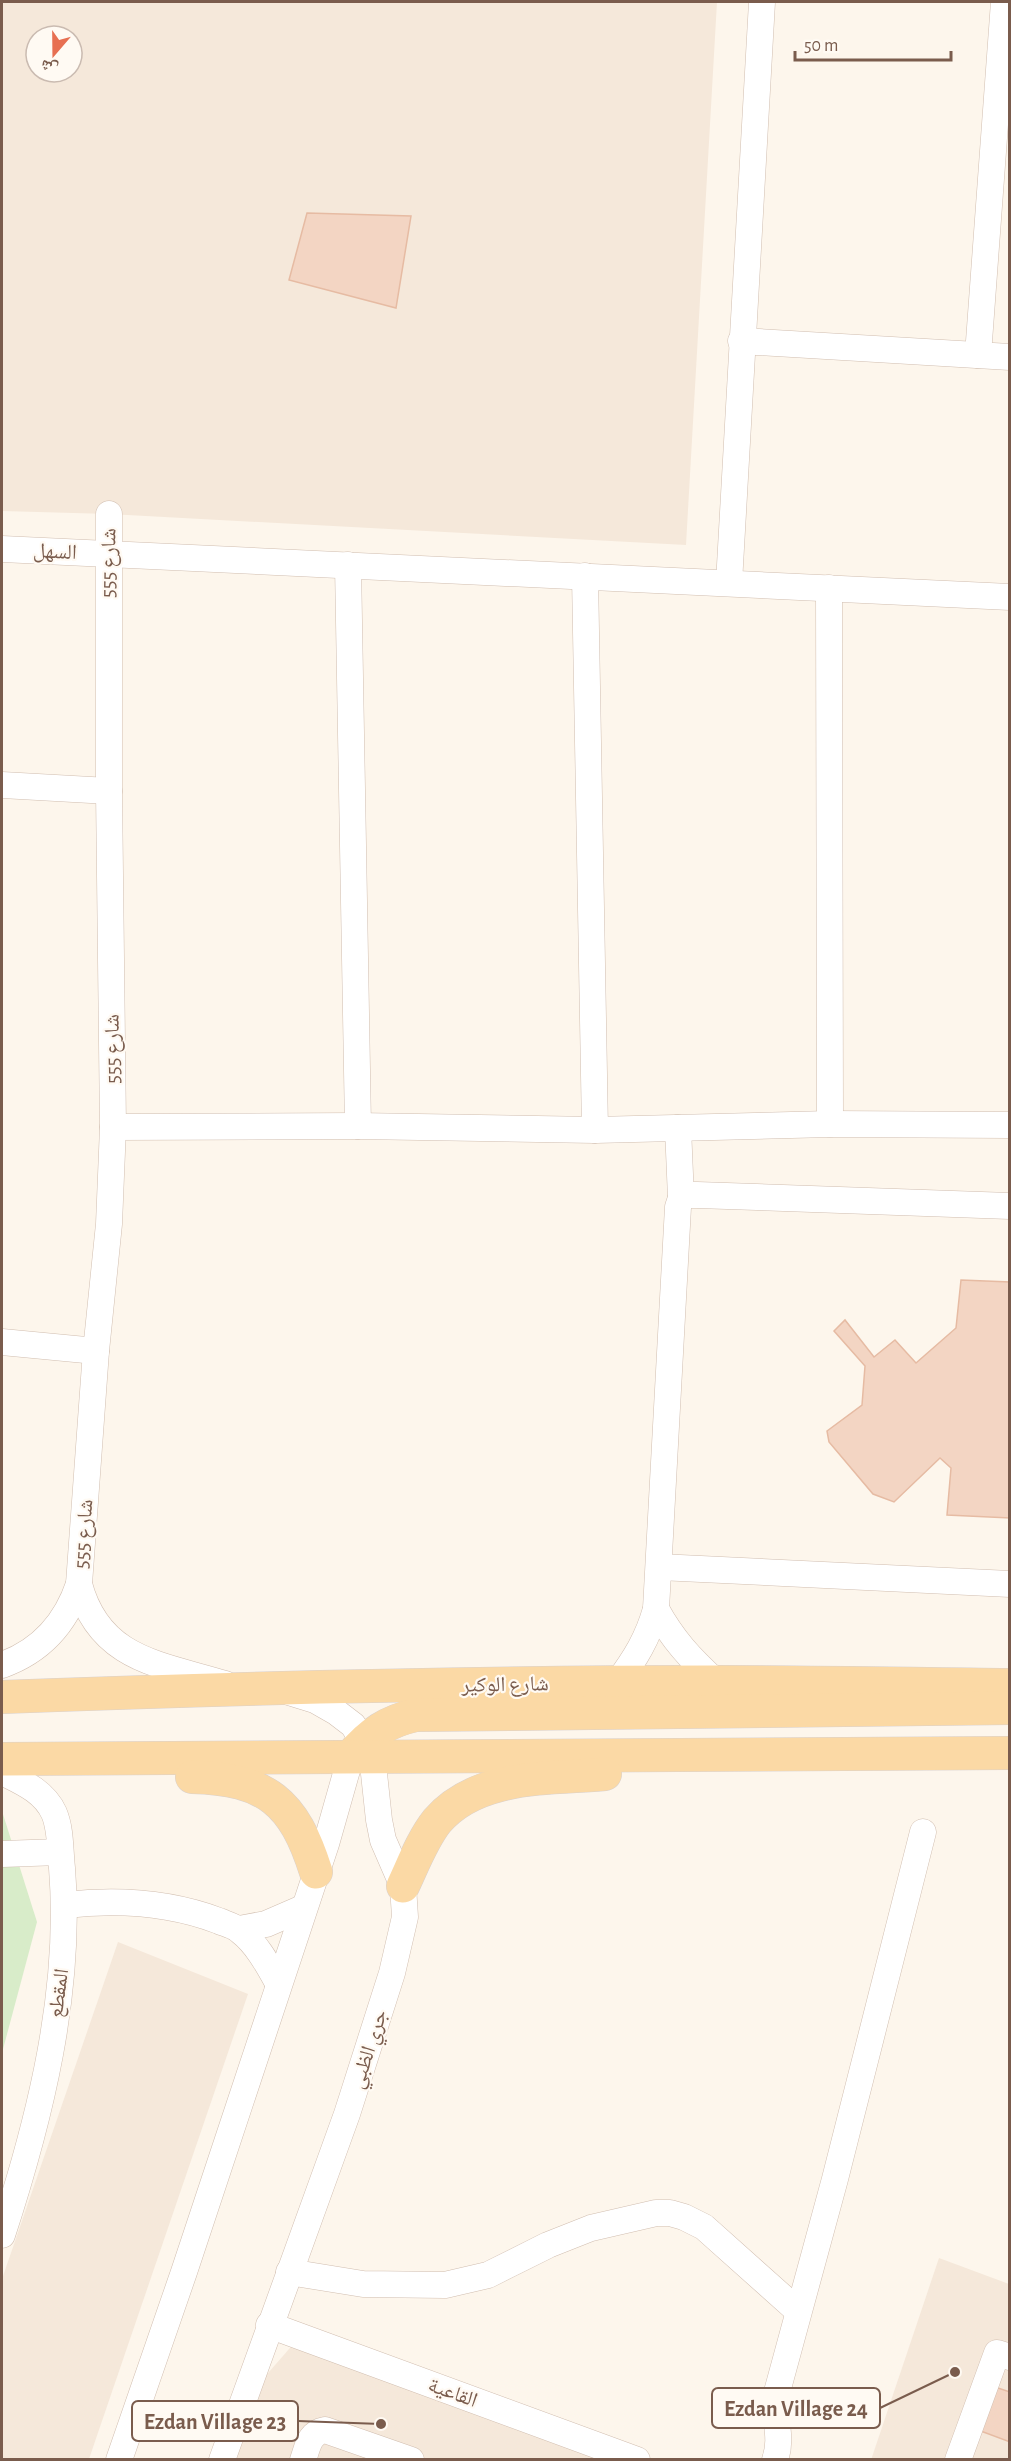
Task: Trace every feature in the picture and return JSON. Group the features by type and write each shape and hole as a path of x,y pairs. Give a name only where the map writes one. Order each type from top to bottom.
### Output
{"main road":[{"name":"شارع الوكير","path":"2,1697 252,1688 617,1683 1010,1686"},
{"path":"362,1751 379,1728 397,1719 416,1715 1010,1708"},
{"path":"2,1759 123,1760 362,1751 657,1755 1010,1753"},
{"path":"403,1886 424,1840 436,1822 448,1810 475,1794 504,1783 634,1770 657,1755"},
{"path":"123,1760 137,1771 153,1776 233,1779 260,1789 279,1802 296,1821 308,1845 316,1872"}],"street":[{"path":"729,583 762,2"},
{"path":"978,355 1003,119 1004,2"},
{"path":"741,342 1010,357"},
{"name":"شارع 555","path":"2,1665 22,1656 46,1638 66,1614 79,1584 96,1351 109,1224 113,1127 109,791 109,514"},
{"name":"السهل","path":"2,549 1010,597"},
{"path":"348,565 358,1126"},
{"path":"585,576 595,1130"},
{"path":"829,588 830,1124"},
{"path":"2,785 109,791"},
{"path":"113,1127 358,1126 595,1130 830,1124 1010,1125"},
{"path":"617,1683 637,1656 650,1631 656,1609 678,1216 681,1198 678,1128"},
{"path":"681,1198 697,1194 1010,1206"},
{"path":"2,1342 96,1351"},
{"path":"659,1567 1010,1584"},
{"name":"شارع 555","path":"79,1584 91,1616 100,1630 124,1650 152,1662 252,1688"},
{"path":"656,1609 669,1633 688,1657 716,1682"},
{"path":"118,2460 184,2272 303,1908 362,1751 353,1725 329,1708 293,1693 252,1688"},
{"name":"جري الظبي","path":"222,2460 347,2115 392,1973 405,1917 403,1886 383,1840 362,1751"},
{"name":"المقطع","path":"2,1772 29,1786 45,1799 56,1816 65,1905 62,1961 53,2027 30,2143 7,2202 2,2235"},
{"path":"775,2460 780,2439 775,2399 835,2179 923,1832"},
{"path":"2,1854 60,1852"},
{"path":"65,1905 100,1901 160,1905 206,1916 239,1929 257,1949 278,1983"},
{"path":"239,1929 273,1922 303,1908"},
{"path":"289,2272 363,2284 445,2285 488,2275 548,2245 591,2228 656,2213 670,2214 684,2217 704,2227 798,2311"},
{"name":"القاعية","path":"269,2325 637,2460"},
{"path":"958,2460 997,2353 1010,2357"},
{"path":"303,2460 311,2438 319,2431 325,2430 411,2460"}],"shaded area":[{"path":"2,2 717,2 686,545 109,514 2,511"},
{"path":"118,1942 248,1994 89,2459 2,2459 2,2279"},
{"path":"939,2258 1009,2284 1009,2459 871,2460"},
{"path":"296,2341 614,2460 231,2460 255,2388"}],"green space":[{"path":"2,1811 37,1922 2,2053"}],"building":[{"path":"307,213 411,216 396,308 289,280"},
{"path":"961,1280 1010,1282 1010,1518 947,1515 951,1468 940,1458 894,1502 873,1494 829,1442 827,1431 862,1405 865,1366 834,1331 845,1320 874,1357 895,1340 916,1363 956,1328"},
{"path":"986,2384 1010,2392 1010,2442 970,2427"}],"place":[{"name":"Ezdan Village 24","path":"955,2372"},
{"name":"Ezdan Village 23","path":"381,2424"}]}
